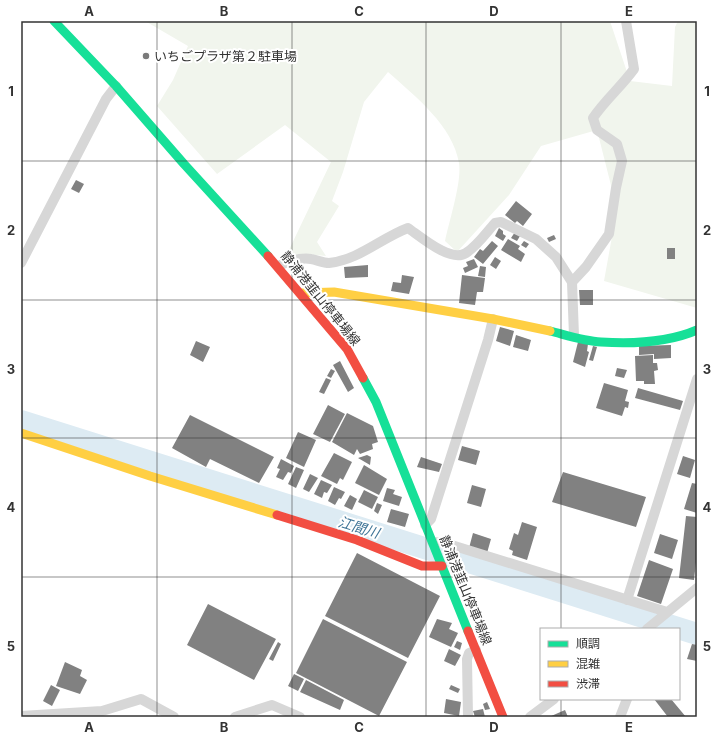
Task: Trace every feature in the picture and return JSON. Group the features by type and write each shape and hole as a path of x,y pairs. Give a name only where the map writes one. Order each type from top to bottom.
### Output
{"street":[{"name":"静浦港韮山停車場線","path":"54,21 116,86 184,164 278,266 347,349 376,402 503,717"},
{"path":"572,282 586,267 609,234 622,161 617,144 597,130 594,118 605,101 623,84 634,69 626,21"},
{"path":"21,263 106,99 116,86"},
{"path":"278,266 287,262 308,259 328,263 354,256 408,228 441,250 456,256 466,254 495,223 501,222 536,239 556,257 572,282 574,336"},
{"path":"302,293 334,292 493,319 600,342 660,341 683,336 697,330"},
{"path":"426,525 431,519 488,340 493,319"},
{"path":"627,600 697,379"},
{"path":"21,433 150,476 357,540 422,566 440,562"},
{"path":"432,542 445,544 627,600 666,614"},
{"path":"649,628 697,588"},
{"path":"468,717 467,659 469,653 476,650"},
{"path":"21,716 102,711 141,699 174,717"},
{"path":"530,717 553,700"},
{"path":"620,717 627,700"},
{"path":"235,717 272,705 300,717"}],"shaded area":[{"path":"145,21 610,21 630,81 672,86 675,27 678,21 697,21 697,308 604,281 617,209 597,130 541,146 509,195 457,252 445,241 459,180 459,163 455,149 441,124 410,91 388,72 364,102 343,172 332,201 339,206 317,242 326,256 307,254 291,256 288,252 331,162 285,125 217,174 157,106 173,80 188,46"}],"building":[{"path":"76,180 84,184 79,193 71,189"},
{"path":"516,201 532,214 523,226 517,221 515,223 505,215"},
{"path":"499,228 506,236 503,241 495,236"},
{"path":"515,232 520,236 517,241 511,238"},
{"path":"554,235 556,239 549,242 547,238"},
{"path":"508,239 520,246 518,249 525,254 521,262 501,250"},
{"path":"492,241 498,246 483,264 474,257 480,249 483,251"},
{"path":"524,241 529,244 526,248 521,245"},
{"path":"667,248 675,248 675,259 667,259"},
{"path":"495,257 501,261 496,269 490,265"},
{"path":"474,259 478,267 465,273 463,268 468,266 466,262"},
{"path":"368,265 368,277 345,278 344,267"},
{"path":"480,266 486,267 485,277 478,276"},
{"path":"402,275 414,277 409,294 391,291 393,282 401,283"},
{"path":"462,275 485,278 483,292 477,292 475,305 459,303"},
{"path":"579,290 593,290 593,305 580,305"},
{"path":"500,327 514,331 510,346 496,341"},
{"path":"516,335 531,340 528,351 513,347"},
{"path":"196,341 210,347 203,362 190,355"},
{"path":"578,342 588,344 587,351 589,352 585,367 573,362"},
{"path":"671,345 671,358 654,359 654,354 639,355 639,346"},
{"path":"593,346 597,347 593,361 589,360"},
{"path":"653,355 653,363 657,363 658,370 654,371 655,384 644,384 644,381 636,381 635,356"},
{"path":"340,361 354,388 348,392 333,365"},
{"path":"617,368 627,370 624,378 615,376"},
{"path":"331,369 335,371 331,378 327,376"},
{"path":"326,378 331,380 324,394 319,392"},
{"path":"604,383 628,390 625,401 629,402 628,408 625,407 622,416 596,408"},
{"path":"638,388 683,401 680,410 635,398"},
{"path":"328,405 345,414 330,442 313,434"},
{"path":"347,413 373,426 378,442 372,444 373,449 360,454 357,449 354,455 332,442"},
{"path":"190,415 274,457 259,483 210,459 206,467 172,448"},
{"path":"298,432 316,440 304,467 286,458"},
{"path":"462,446 480,451 476,465 458,460"},
{"path":"334,453 352,462 343,480 340,478 337,484 321,476"},
{"path":"367,455 371,457 370,465 358,458"},
{"path":"683,456 695,460 690,478 677,474"},
{"path":"421,457 442,464 439,472 417,467"},
{"path":"281,459 294,466 291,473 288,472 283,480 276,477 280,469 277,468"},
{"path":"364,465 387,479 379,495 355,483"},
{"path":"296,467 304,470 296,488 288,484"},
{"path":"563,472 646,497 636,527 552,502"},
{"path":"310,474 318,478 309,492 303,489"},
{"path":"321,480 332,485 327,493 324,492 322,498 314,494"},
{"path":"692,483 697,484 697,513 684,509"},
{"path":"472,485 486,489 481,507 467,503"},
{"path":"334,487 345,492 335,505 328,501"},
{"path":"387,488 395,490 393,494 402,497 399,506 383,501"},
{"path":"364,490 378,497 372,509 358,502"},
{"path":"350,495 357,499 352,510 344,506"},
{"path":"377,503 382,505 378,514 374,511"},
{"path":"391,509 409,514 405,527 387,522"},
{"path":"686,516 697,517 697,553 694,580 679,578"},
{"path":"522,522 537,527 527,560 512,555 513,551 509,549 514,533 518,535"},
{"path":"473,533 491,539 487,553 469,548"},
{"path":"660,534 678,540 672,559 654,553"},
{"path":"357,553 440,596 408,658 325,616"},
{"path":"649,560 673,569 661,604 637,596"},
{"path":"208,604 276,639 254,680 187,645"},
{"path":"323,619 407,662 379,716 296,673"},
{"path":"437,619 452,623 449,629 458,633 451,647 429,637"},
{"path":"457,641 462,643 460,650 454,647"},
{"path":"278,642 281,644 273,661 269,659"},
{"path":"692,644 697,645 697,661 687,659"},
{"path":"449,649 461,655 455,666 444,661"},
{"path":"65,662 82,670 80,676 87,680 80,694 56,686"},
{"path":"294,674 304,679 298,691 288,686"},
{"path":"306,680 344,700 340,710 300,692"},
{"path":"51,685 60,690 52,706 43,701"},
{"path":"451,685 460,689 458,693 449,689"},
{"path":"446,699 461,702 459,716 444,713"},
{"path":"655,700 672,700 686,717 668,717"},
{"path":"487,702 490,709 485,710 483,704"},
{"path":"483,709 485,717 475,717 473,711"},
{"path":"565,710 568,717 549,717"}],"waterway":[{"name":"江間川","path":"21,421 678,628"},
{"name":"江間川","path":"680,629 697,634"}],"traffic: fast":[{"path":"54,21 116,86 184,164 268,256"},
{"path":"550,331 575,338 601,342 625,343 650,342 674,338 697,330"},
{"path":"363,378 376,402 468,631"}],"traffic: slow":[{"path":"302,293 334,292 493,319 550,331"},
{"path":"21,433 150,476 277,515"}],"traffic: jam":[{"path":"268,256 347,349 363,378"},
{"path":"277,515 357,540 422,566 442,566"},
{"path":"468,631 503,717"}],"place":[{"name":"いちごプラザ第２駐車場","path":"146,56"}]}
